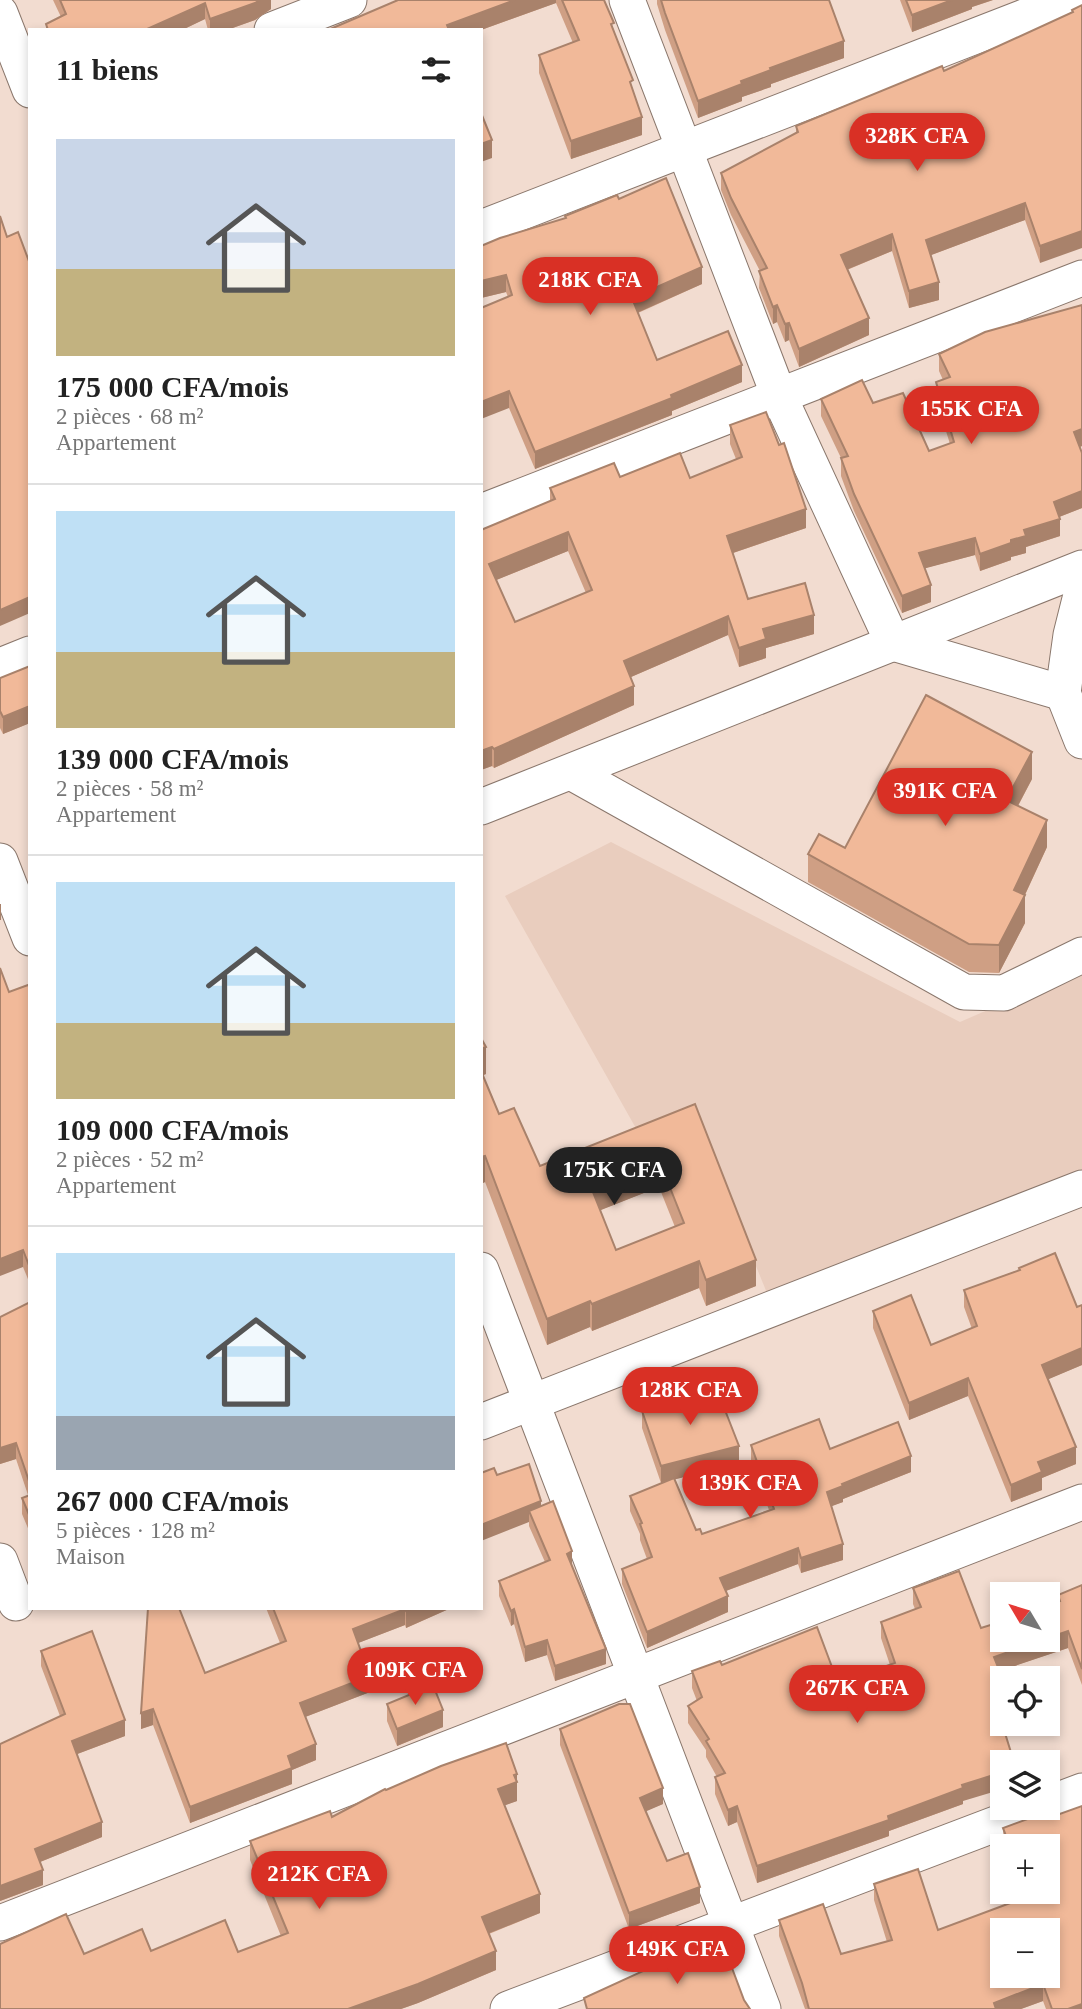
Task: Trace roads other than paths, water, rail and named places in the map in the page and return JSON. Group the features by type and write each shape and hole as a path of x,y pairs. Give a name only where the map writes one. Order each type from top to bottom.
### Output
{"street":[{"path":"277,28 349,0"},
{"path":"627,0 779,396 893,643 1063,693"},
{"path":"483,227 1069,0"},
{"path":"0,13 28,85"},
{"path":"483,511 1082,278"},
{"path":"483,806 1082,568"},
{"path":"1082,591 1071,635 1063,693 1082,741"},
{"path":"0,666 28,655"},
{"path":"570,772 964,992 1004,993 1082,955"},
{"path":"0,861 28,933"},
{"path":"483,1421 1082,1188"},
{"path":"483,1275 763,2009"},
{"path":"0,1923 1082,1502"},
{"path":"0,1561 15,1603"},
{"path":"1060,1799 1082,1791"},
{"path":"508,2009 1006,1820"}]}
